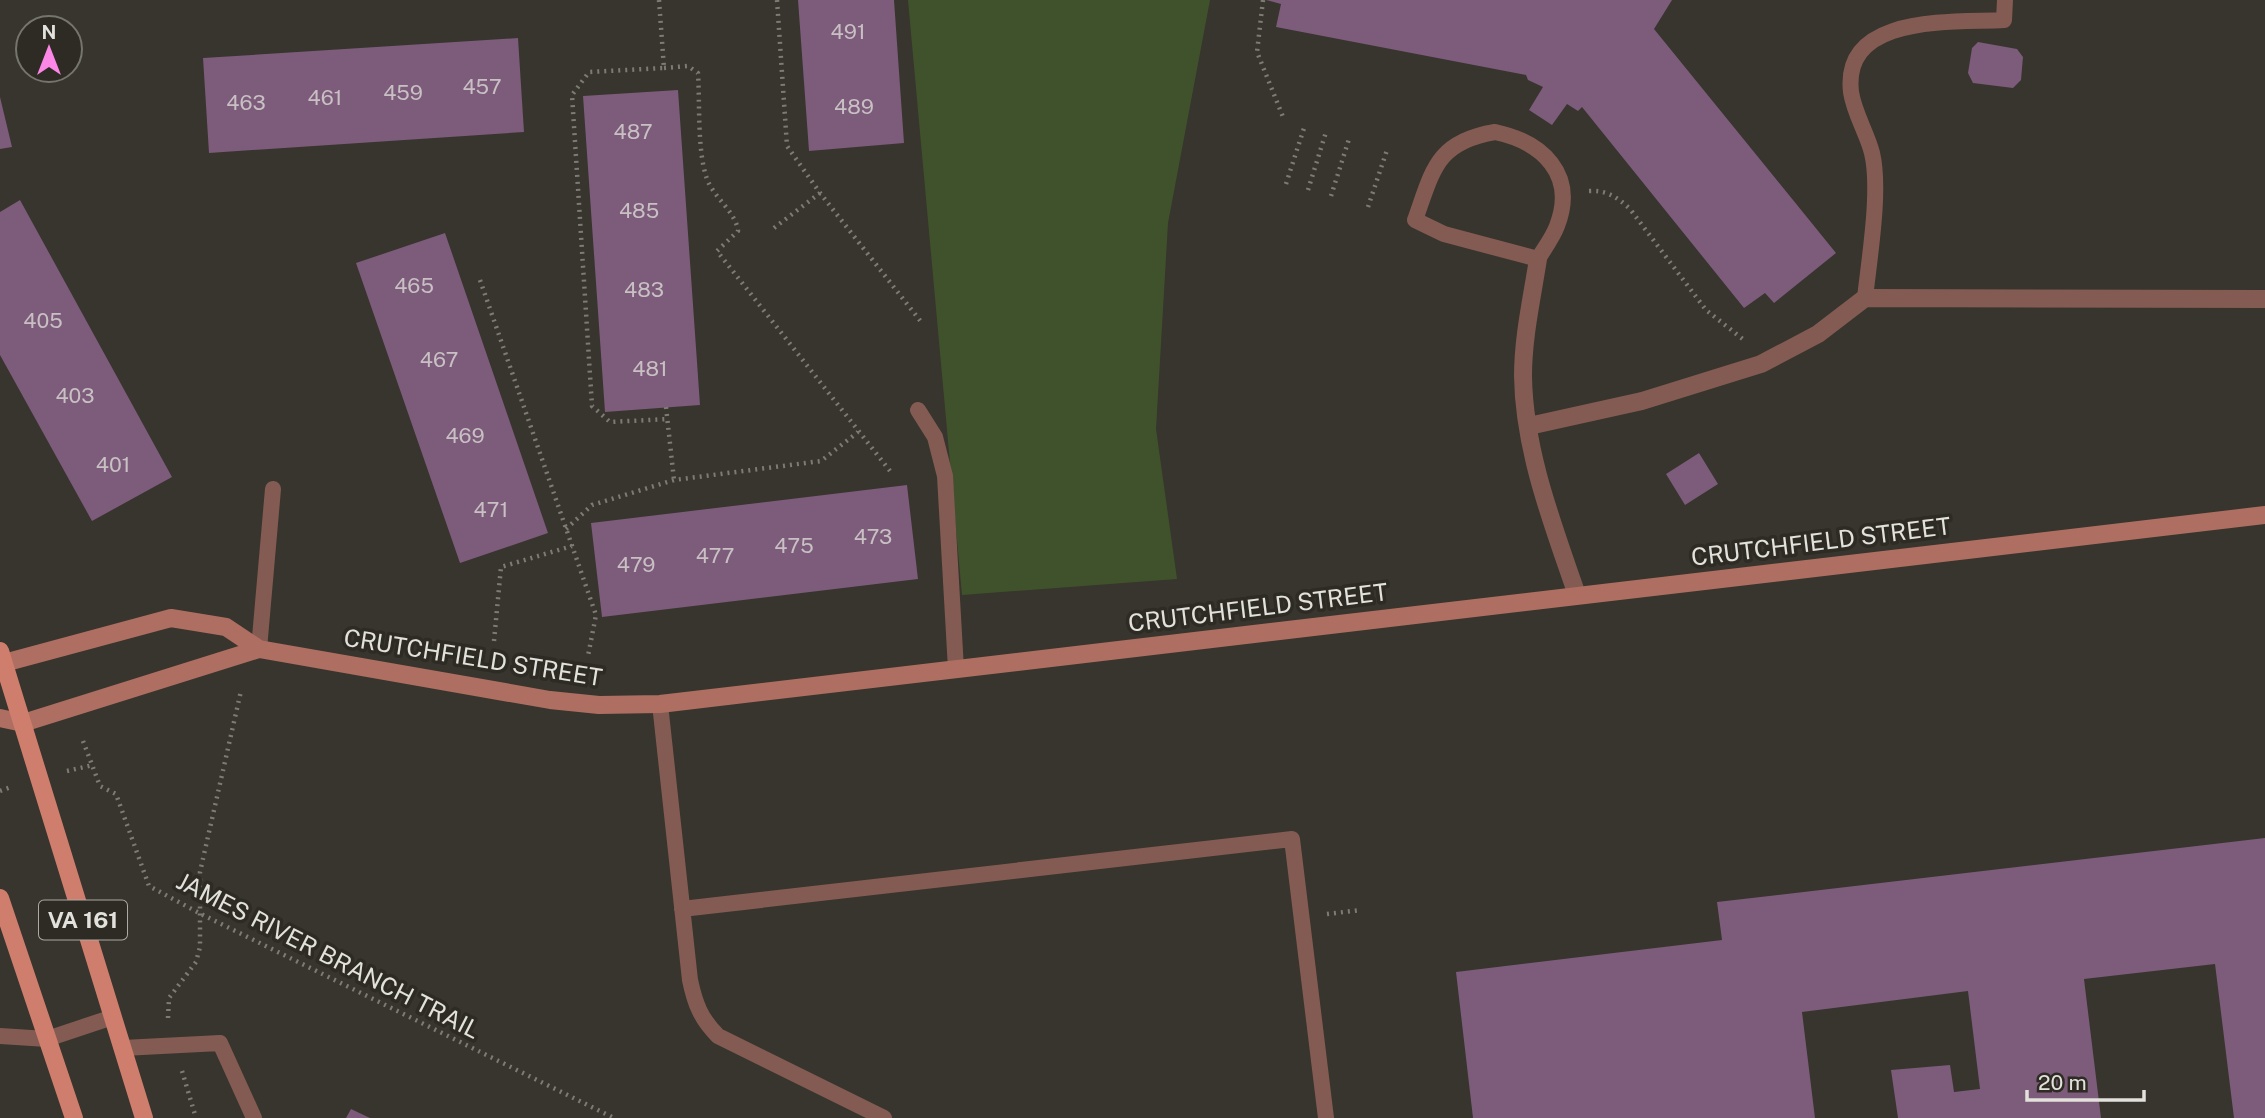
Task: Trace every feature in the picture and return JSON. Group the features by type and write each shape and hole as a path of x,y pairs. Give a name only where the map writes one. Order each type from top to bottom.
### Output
{"main road":[{"name":"VA 161","path":"1,659 144,1118"},
{"name":"VA 161","path":"0,898 74,1118"}],"street":[{"path":"1538,259 1525,333 1523,379 1538,476 1577,595"},
{"path":"1529,426 1642,401 1761,364 1818,334 1864,298 2265,299"},
{"name":"CRUTCHFIELD STREET","path":"1,659 171,618 226,627 259,649 551,700 599,705 660,704 2265,515"},
{"name":"CRUTCHFIELD STREET","path":"0,719 23,723 259,649"}],"lane":[{"path":"1864,298 1873,215 1873,155 1851,93 1852,68 1871,41 1898,27 2004,20 2005,0"},
{"path":"1495,132 1517,137 1540,150 1558,171 1562,196 1558,225 1538,259 1444,234 1416,220 1435,164 1452,146 1472,136 1495,132"},
{"path":"918,410 935,438 945,476 956,669"},
{"path":"259,649 273,489"},
{"path":"660,704 690,981 695,1004 704,1022 718,1035 884,1118"},
{"path":"682,909 1292,839 1326,1118"},
{"path":"0,1036 47,1039 113,1017"},
{"path":"123,1048 220,1043 254,1118"}],"path":[{"path":"659,0 664,68"},
{"path":"777,0 787,146 820,193 922,323"},
{"path":"1263,0 1257,52 1283,117"},
{"path":"668,419 610,422 592,406 572,95 589,72 688,66 698,73 706,175 713,191 737,222 738,231 717,251 890,471"},
{"path":"1286,184 1305,125"},
{"path":"1308,190 1326,132"},
{"path":"1331,197 1349,139"},
{"path":"1368,207 1387,150"},
{"path":"1588,191 1601,190 1623,203 1706,310 1752,345"},
{"path":"774,228 820,193"},
{"path":"480,280 596,615 588,656"},
{"path":"666,407 674,480"},
{"path":"566,529 592,505 674,480 821,461 858,432"},
{"path":"494,641 501,567 572,546"},
{"path":"166,1012 169,998 196,962 201,914 200,872 241,691"},
{"name":"JAMES RIVER BRANCH TRAIL","path":"83,741 100,786 116,794 149,886 614,1118"},
{"path":"1318,915 1361,911"}],"green space":[{"path":"908,0 1210,0 1168,223 1156,429 1177,579 962,595"}],"building":[{"path":"798,0 894,0 904,143 809,151"},
{"path":"1266,0 1672,0 1654,29 1836,253 1774,303 1765,293 1744,308 1582,107 1578,111 1567,104 1552,125 1529,110 1543,87 1528,80 1526,75 1276,27 1281,4"},
{"path":"518,38 524,132 209,153 203,58"},
{"path":"1978,42 2017,49 2023,57 2021,80 2013,88 1973,83 1968,73 1972,48"},
{"path":"678,90 700,405 605,412 583,96"},
{"path":"0,97 12,147 0,149"},
{"path":"20,200 172,477 92,521 0,355 0,212"},
{"path":"445,233 548,533 460,563 356,263"},
{"path":"1699,453 1718,484 1685,505 1666,474"},
{"path":"907,485 918,579 602,617 591,523"},
{"path":"2265,838 2265,1118 2234,1118 2215,964 2084,979 2101,1118 1898,1118 1891,1070 1950,1065 1954,1092 1980,1089 1968,991 1802,1012 1815,1118 1473,1118 1456,972 1722,940 1717,902"},
{"path":"351,1109 370,1118 346,1118"}]}
